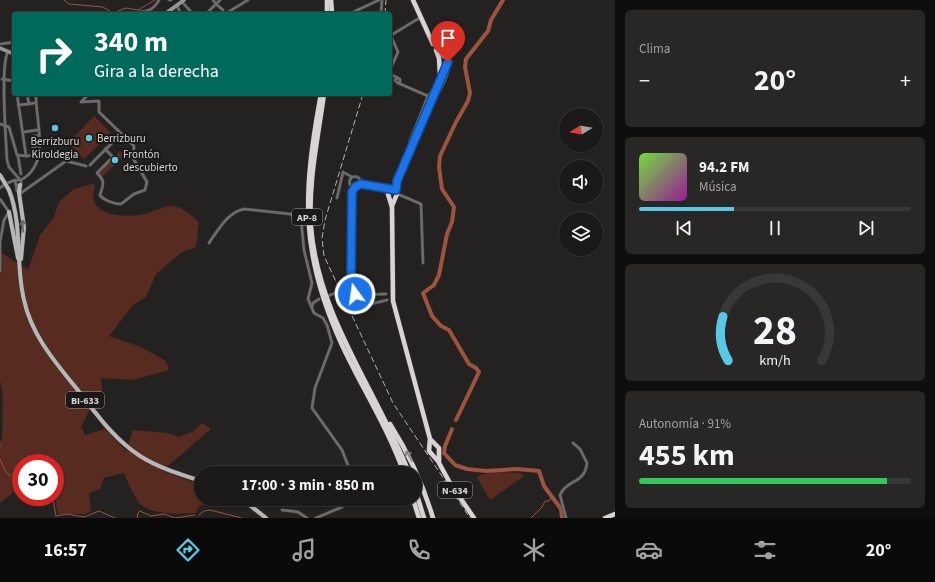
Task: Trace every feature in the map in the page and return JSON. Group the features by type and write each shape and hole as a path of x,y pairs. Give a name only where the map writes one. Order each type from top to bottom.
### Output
{"highway":[{"path":"327,0 327,12"},
{"path":"331,0 332,12"},
{"path":"414,1 441,57 439,80"},
{"path":"392,190 411,149 429,101 448,60 441,57"},
{"path":"440,65 446,65"},
{"name":"AP-8","path":"321,96 308,184 308,227 313,264 322,297 342,345 386,430 401,466"},
{"name":"AP-8","path":"324,96 312,184 311,226 324,293 406,466"},
{"name":"N-634","path":"392,207 398,196 392,190 388,194 392,207 394,301 430,438 429,451 435,455 450,483 474,518"},
{"path":"390,197 398,196"},
{"path":"373,394 413,463 427,496 433,518"},
{"name":"N-634","path":"430,438 439,450 435,455"},
{"path":"430,447 436,446"},
{"path":"416,506 418,518"},
{"path":"420,506 424,518"},
{"path":"605,518 615,514"}],"main road":[{"name":"BI-633","path":"0,175 9,190 17,217 20,273 26,306 37,334 50,354 105,425 123,443 147,460 164,468 194,479"},
{"path":"18,185 23,192 21,201 24,227 20,265"},
{"path":"9,212 20,273"},
{"path":"251,506 266,518"}],"street":[{"path":"147,12 155,6 159,0"},
{"path":"213,0 223,10"},
{"path":"208,12 220,0"},
{"path":"228,12 248,0"},
{"path":"353,12 380,0 381,12"},
{"path":"168,12 183,1 191,12"},
{"path":"177,6 180,12"},
{"path":"392,36 421,17"},
{"path":"392,39 398,52 392,66"},
{"path":"0,46 12,43"},
{"path":"0,46 12,53"},
{"path":"6,51 2,79 8,164 19,178 18,185"},
{"path":"411,149 410,141 429,101 436,98 442,86 448,71 446,65"},
{"path":"392,75 398,78 398,82"},
{"path":"2,79 12,81"},
{"path":"392,80 398,82 429,101"},
{"path":"17,96 24,132 26,156"},
{"path":"27,96 29,104"},
{"path":"0,188 31,173 39,152 40,125 36,96"},
{"path":"87,96 82,102 99,101 99,112 134,146 133,158 145,178 147,185 145,190 134,194 121,204 104,199 100,195 104,184 103,179 97,173 112,157 105,149"},
{"path":"18,106 34,103"},
{"path":"0,124 9,127 18,156 18,185"},
{"path":"24,132 37,130"},
{"path":"18,156 35,155 33,147 35,146 35,136 32,131"},
{"path":"90,165 121,134"},
{"path":"23,192 63,161 86,166"},
{"path":"337,198 343,172 352,177 358,177 361,184"},
{"path":"352,177 350,184 355,187"},
{"path":"9,183 18,185"},
{"path":"387,300 356,308 352,306 351,301 354,294 351,286 352,192 355,187 361,184 381,186 392,190"},
{"path":"398,196 421,204 422,263"},
{"path":"0,199 9,212 4,220 0,243 0,271"},
{"path":"209,243 224,222 238,210 259,210 297,216 302,222 304,250 312,283 308,299 314,313 322,318 327,325 332,343 315,388 312,408 342,450 348,466"},
{"path":"328,296 351,286"},
{"path":"345,289 354,294 360,300 359,307"},
{"path":"354,294 386,294"},
{"path":"308,299 313,303"},
{"path":"312,307 313,303 319,299"},
{"path":"566,518 560,495 565,488 584,475 587,463 580,449 573,443"},
{"path":"316,518 343,506"},
{"path":"282,510 298,512 307,518"}],"shaded area":[{"name":"Berrizburu","path":"94,116 111,133 84,159 68,143"},
{"name":"Frontón descubierto","path":"120,151 125,155 102,177 98,173"},
{"path":"95,183 93,196 97,207 103,211 116,215 139,215 173,206 185,211 199,222 196,247 182,252 156,274 146,297 133,305 109,336 141,347 166,361 169,370 133,380 101,378 103,397 95,399 81,427 85,435 105,429 126,451 133,430 167,433 179,437 194,431 202,423 211,429 162,471 194,482 194,506 199,506 196,513 173,514 157,512 143,506 132,491 124,473 104,478 100,489 89,493 91,511 85,514 58,514 56,506 64,506 64,454 12,454 12,493 0,503 0,441 2,440 3,397 0,380 0,252 28,270 40,235 53,219 59,202 74,189"},
{"path":"495,472 520,473 524,476 490,500 477,478 480,475"}],"waterway":[{"path":"64,0 69,4 103,7 111,12"},
{"path":"116,12 126,8 138,10 155,0"},
{"path":"456,420 479,372 476,368 469,364 449,330 441,326 432,316 423,293 434,285 439,275 447,234 452,222 454,207 442,189 439,167 440,156 468,101 470,93 465,67 466,59 488,31 491,20 503,0"},
{"path":"452,429 445,446 444,453 455,465 467,469 486,471 517,469 539,471 544,486 561,509 562,518"},
{"path":"0,459 4,469 12,477"},
{"path":"531,518 542,507 545,501 549,501 552,496"},
{"path":"54,506 56,516 67,514 84,517 99,511 115,518"},
{"path":"199,515 204,511 210,510 242,518"},
{"path":"137,518 140,511 151,516 164,514 175,518 195,515"}],"railway":[{"path":"385,12 386,0"},
{"path":"362,96 325,220 322,238 324,256 393,403 470,518"}],"place":[{"name":"Berrizburu Kiroldegia","path":"55,128"},
{"name":"Berrizburu","path":"89,138"},
{"name":"Frontón descubierto","path":"115,160"}],"route":[{"path":"355,294 353,295 351,292 352,192 355,187 361,184 381,186 389,190 396,190 397,181 448,62"}]}
